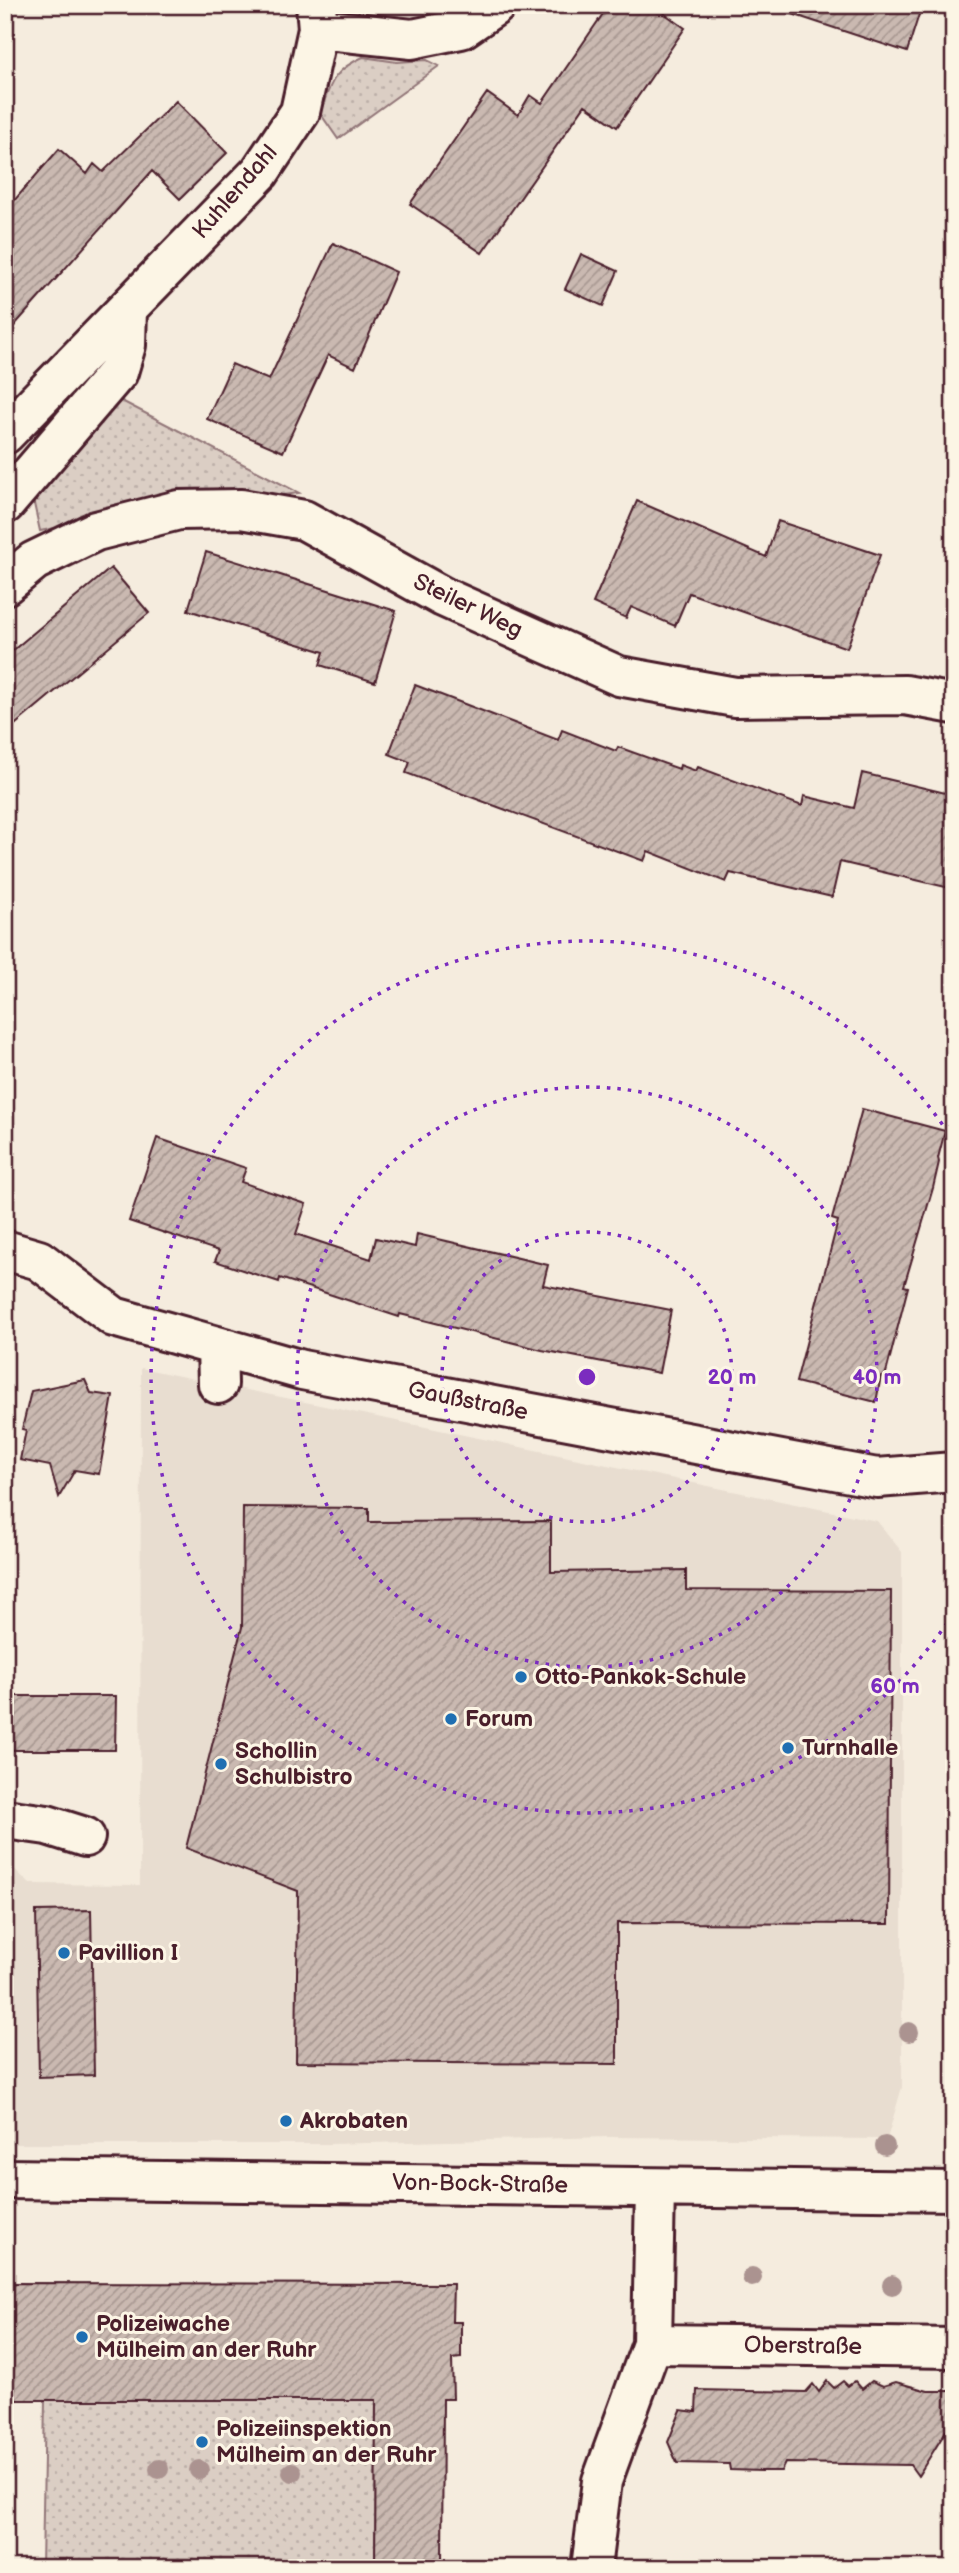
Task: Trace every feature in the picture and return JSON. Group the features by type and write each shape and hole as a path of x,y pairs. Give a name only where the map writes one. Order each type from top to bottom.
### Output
{"street":[{"name":"Kuhlendahl","path":"5,433 260,172 300,111 317,17 412,39 461,29 496,5"},
{"path":"5,504 118,372 126,345 128,309"},
{"name":"Steiler Weg","path":"5,585 34,561 96,531 179,510 241,509 304,520 443,597 619,676 735,697 905,695 954,704"},
{"name":"Gaußstraße","path":"5,1250 39,1260 114,1317 302,1370 877,1478 954,1472"},
{"path":"217,1346 218,1384"},
{"path":"5,1819 47,1825 85,1837"},
{"name":"Von-Bock-Straße","path":"5,2179 954,2191"},
{"path":"591,2568 602,2482 652,2344 655,2188"},
{"name":"Oberstraße","path":"652,2344 954,2348"}],"shaded area":[{"path":"363,57 397,62 427,60 439,66 338,139 320,113 334,79 345,67"},
{"path":"114,397 299,493 92,521 40,531 31,490"},
{"name":"Otto-Pankok-Schule","path":"141,1368 877,1521 902,1552 902,2087 887,2139 609,2137 328,2144 5,2144 5,1860 30,1884 140,1885"},
{"path":"45,2400 376,2400 375,2568 42,2568"}],"building":[{"path":"609,5 652,5 685,28 617,127 585,105 482,253 410,204 487,93 518,115 530,95 542,103"},
{"path":"790,5 922,5 907,52 789,13"},
{"path":"176,101 227,153 180,199 152,171 5,336 5,211 59,149 87,174 94,164 103,172"},
{"path":"333,243 396,272 355,368 328,355 283,452 207,419 232,364 269,380"},
{"path":"581,254 618,271 603,306 565,289"},
{"path":"637,501 766,557 778,521 880,555 847,648 689,593 675,626 631,607 626,618 593,603"},
{"path":"206,552 396,611 375,682 320,665 324,652 188,610"},
{"path":"111,568 149,613 5,733 5,657"},
{"path":"415,685 558,740 562,730 616,751 618,747 679,769 680,765 696,771 698,767 802,806 804,796 854,808 862,773 954,795 954,889 840,862 832,897 730,873 726,882 648,851 644,861 406,773 410,762 389,754"},
{"path":"862,1109 945,1131 933,1188 904,1286 908,1287 885,1377 881,1376 876,1402 796,1382 838,1221 832,1219"},
{"path":"157,1138 246,1168 241,1182 306,1204 296,1234 371,1259 376,1238 415,1247 417,1234 548,1265 543,1285 671,1310 659,1373 542,1350 400,1314 399,1317 280,1278 279,1282 215,1261 219,1251 129,1221"},
{"path":"85,1380 91,1393 113,1396 99,1474 75,1470 59,1497 50,1466 20,1460 26,1430 22,1429 31,1391"},
{"path":"243,1507 369,1508 369,1522 551,1521 551,1572 686,1570 686,1590 891,1591 889,1924 617,1923 617,2064 296,2062 298,1891 186,1848 242,1627"},
{"path":"5,1696 116,1696 115,1750 5,1750"},
{"name":"Pavillion I","path":"91,1910 94,2075 39,2077 36,1911"},
{"path":"5,2283 453,2284 452,2322 461,2322 461,2358 452,2359 453,2399 443,2399 442,2568 375,2568 376,2400 5,2400"},
{"path":"827,2381 834,2388 843,2381 848,2386 855,2381 862,2389 872,2381 883,2386 896,2382 928,2391 954,2391 954,2418 918,2476 910,2465 785,2463 781,2471 762,2471 730,2470 729,2464 677,2463 668,2442 681,2410 696,2412 697,2390 806,2392 813,2384 819,2392"}],"place":[{"name":"Otto-Pankok-Schule","path":"521,1677"},
{"name":"Forum","path":"451,1719"},
{"name":"Turnhalle","path":"788,1748"},
{"name":"Schollin Schulbistro","path":"221,1764"},
{"name":"Pavillion I","path":"64,1953"},
{"name":"Akrobaten","path":"286,2121"},
{"name":"Polizeiwache Mülheim an der Ruhr","path":"82,2337"},
{"name":"Polizeiinspektion Mülheim an der Ruhr","path":"202,2442"}]}
